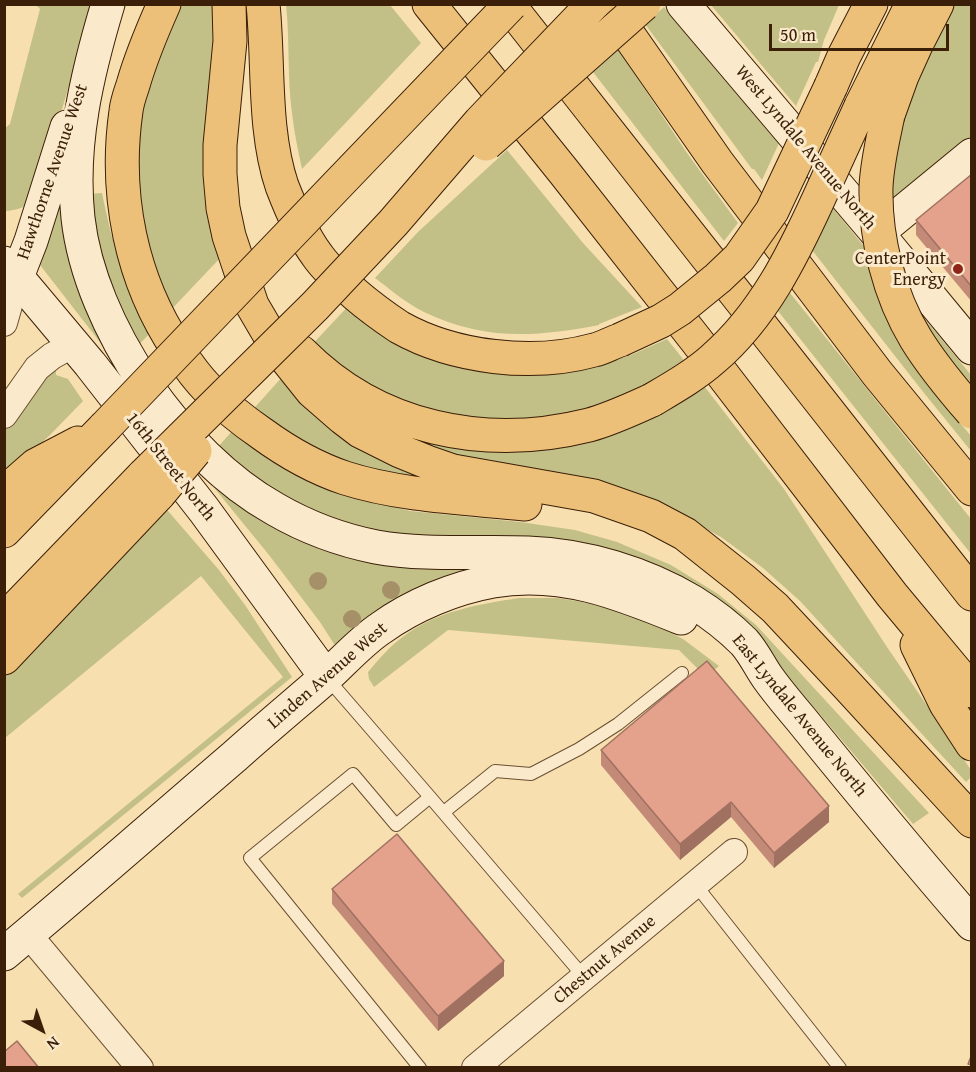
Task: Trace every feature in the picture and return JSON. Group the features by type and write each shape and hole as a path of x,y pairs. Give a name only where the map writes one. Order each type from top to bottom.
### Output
{"highway":[{"path":"164,4 140,62 126,109 122,146 124,201 131,245 153,305 170,338 207,388 230,410 286,450 346,478 402,491 532,504 604,518 633,526 732,572"},
{"path":"229,4 230,41 221,135 220,174 223,208 229,236 252,305 276,346 304,382 328,406 360,431 400,452 453,471 594,496 651,516 685,534 776,608 972,821"},
{"path":"263,4 273,148 282,185 302,230 317,255 340,281 400,327 454,349 502,358 532,359 594,350 661,321 680,309 739,258 772,211 790,177 844,56 871,4"},
{"path":"429,4 689,331 892,595 972,691"},
{"path":"4,531 510,4 972,594"},
{"path":"4,658 151,485 393,223 480,122 593,4"},
{"path":"607,4 731,180 877,373 972,489"},
{"path":"393,223 495,137 644,4"},
{"path":"844,56 850,4"},
{"path":"912,4 874,111 880,152 876,185 876,214 880,245 889,277 915,338 931,362 972,412"},
{"path":"252,305 309,360 341,386 386,411 426,426 474,434 544,434 617,416 652,400 686,380 714,359 751,319 770,293 874,111 902,76 937,4"},
{"path":"4,493 36,465 103,429"},
{"path":"4,620 151,485"},
{"path":"892,595 946,704 970,742"}],"main road":[{"name":"East Lyndale Avenue North","path":"108,4 92,55 77,140 76,183 82,247 111,326 126,353 174,423 243,488 298,521 347,540 421,552 553,555 613,567 654,582 694,603 746,644 770,682 897,837 972,924"},
{"name":"West Lyndale Avenue North","path":"682,4 972,348"},
{"name":"Hawthorne Avenue West","path":"11,270 31,242 92,55"},
{"path":"877,233 972,155"},
{"name":"16th Street North","path":"11,270 90,364 204,510 326,677"},
{"name":"Linden Avenue West","path":"16,944 380,628 423,604 468,587 493,581 545,578 573,581 643,602 688,621 770,682"}],"street":[{"name":"Hawthorne Avenue West","path":"4,323 11,270"},
{"path":"4,415 37,368 72,345"},
{"name":"Chestnut Avenue","path":"475,1068 734,852"},
{"path":"16,944 140,1068"}],"lane":[{"path":"444,812 495,771 531,774 579,749 618,724 682,673"},
{"path":"326,677 584,977"},
{"path":"420,1068 250,858 353,774 396,825 430,797"},
{"path":"695,884 840,1068"}],"shaded area":[{"path":"36,5 93,5 35,200 21,208 6,211 4,129 10,124 40,9"},
{"path":"182,5 217,5 222,256 169,312 138,224 137,131 158,50 173,17"},
{"path":"286,5 390,5 421,43 302,169 290,100"},
{"path":"711,5 839,5 824,40 818,62 796,106"},
{"path":"953,5 971,5 971,137 898,200 891,203 892,169 906,105"},
{"path":"664,7 779,143 762,180 645,24"},
{"path":"618,49 687,153 738,223 724,241 593,72"},
{"path":"507,150 583,243 642,307 599,325 576,329 532,334 489,332 468,328 424,312 375,278 418,232"},
{"path":"57,185 108,344 103,346 40,265 38,255"},
{"path":"102,193 120,265 149,334 136,348 101,273 89,194"},
{"path":"832,207 866,249 931,388 971,436 971,451 812,250"},
{"path":"790,293 971,519 971,554 778,311"},
{"path":"352,302 372,319 598,365 631,355 667,339 687,364 613,404 510,425 393,402 308,349"},
{"path":"914,306 971,375 971,391 947,361"},
{"path":"56,370 56,375 68,379 83,401 5,477 5,431 42,377"},
{"path":"283,376 423,472 421,483 336,462 248,415"},
{"path":"704,386 784,489 971,770 971,777 966,782 800,601 763,568 721,537 680,515 423,451 357,407 447,438"},
{"path":"234,429 356,497 410,511 575,530 617,542 671,565 718,594 756,625 929,813 913,824 767,652 734,620 356,531 287,502 217,448"},
{"path":"198,468 248,504 485,563 340,648 334,644 269,555"},
{"path":"162,504 219,570 292,677 22,898 18,894 283,677 201,576 5,738 4,676"},
{"path":"519,598 558,598 600,605 651,623 683,639 719,666 706,677 679,650 448,630 374,687 369,679 368,672 389,648 417,627 459,610"}],"building":[{"name":"CenterPoint Energy","path":"972,174 972,287 916,220"},
{"path":"707,661 829,806 774,853 731,802 680,844 601,750"},
{"path":"397,834 504,961 438,1016 332,889"},
{"path":"17,1041 39,1068 4,1068 4,1052"}],"place":[{"name":"CenterPoint Energy","path":"958,269"}]}
